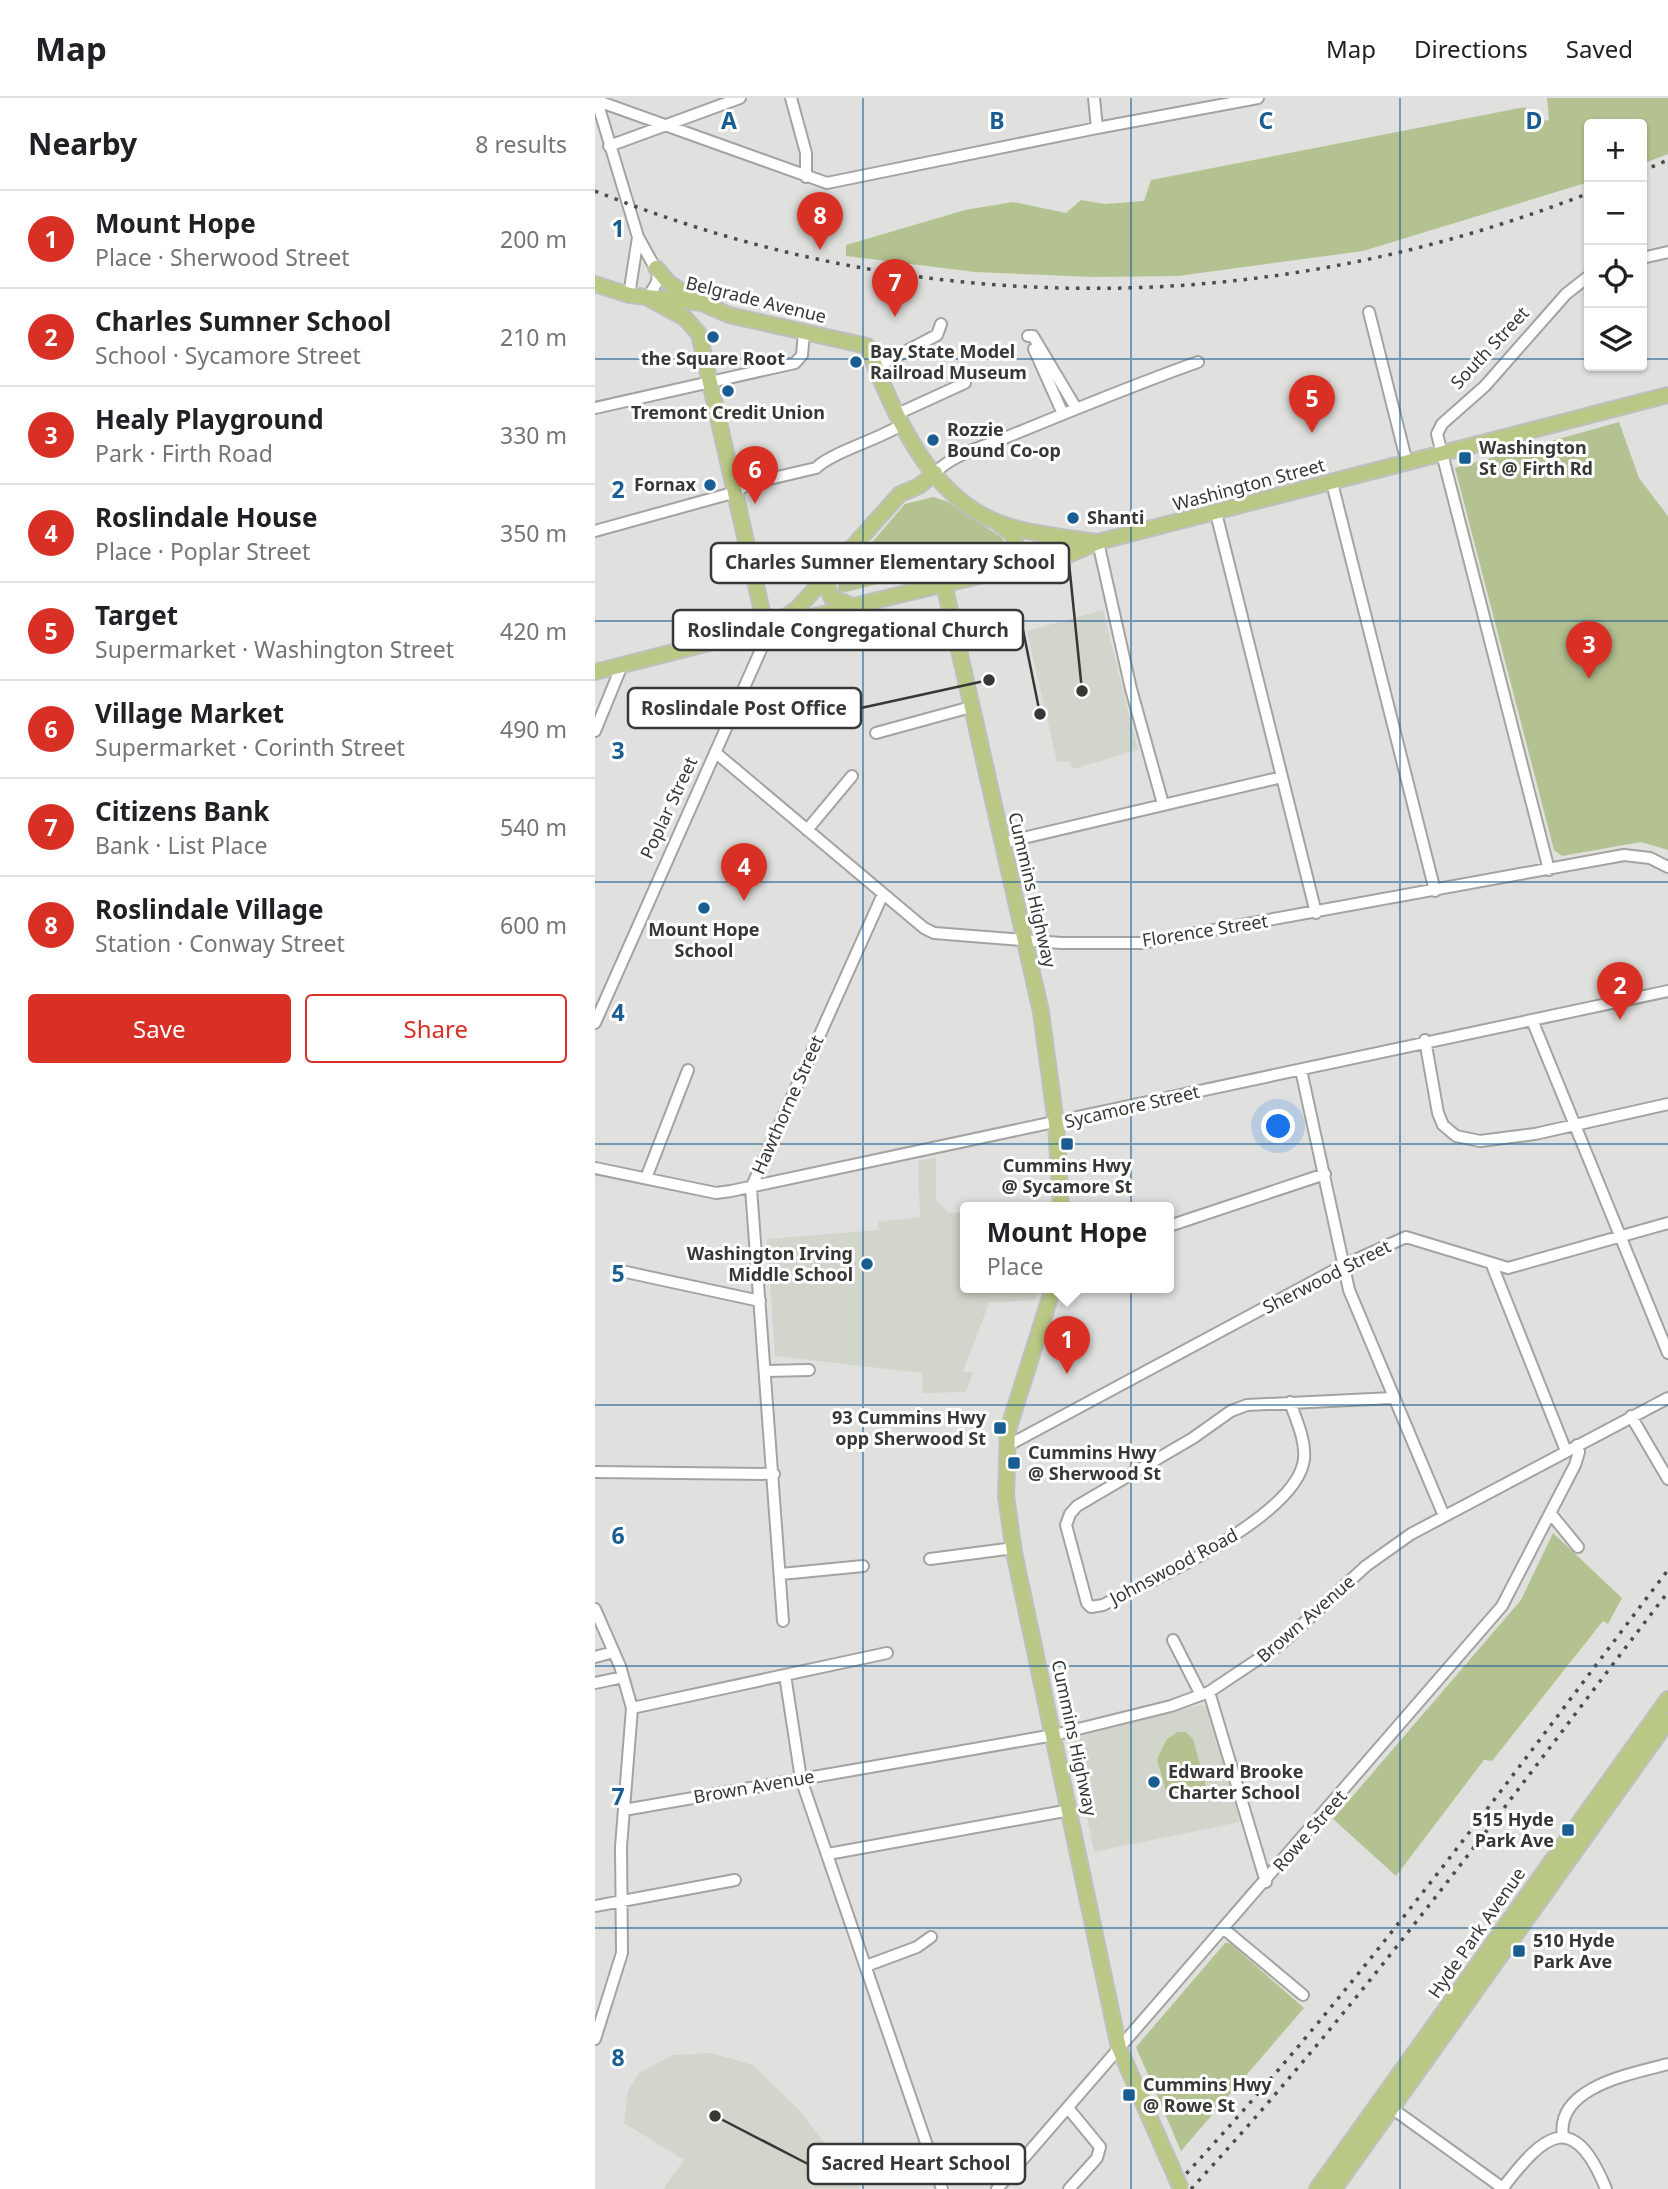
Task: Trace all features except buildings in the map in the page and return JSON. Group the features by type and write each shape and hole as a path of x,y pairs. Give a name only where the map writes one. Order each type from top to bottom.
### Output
{"main road":[{"path":"656,268 670,283 702,303"},
{"name":"Belgrade Avenue","path":"595,284 629,295 702,303 729,315 867,346 876,367"},
{"path":"648,298 685,318 699,334"},
{"path":"729,315 709,317 701,325 699,334 766,629 797,609 900,494 919,486 935,473"},
{"path":"876,367 898,420 935,473 962,499 1012,534 1017,548 998,572"},
{"name":"Washington Street","path":"595,672 1068,555 1098,542 1668,395"},
{"path":"997,523 1098,542"},
{"path":"833,568 827,586 830,596 841,603 854,606"},
{"name":"Cummins Highway","path":"944,584 1041,1012 1056,1124 1061,1202"},
{"name":"Cummins Highway","path":"1052,1293 1036,1346 1019,1388 1007,1446 1006,1496 1014,1548 1119,2048 1181,2189"},
{"name":"Hyde Park Avenue","path":"1334,2189 1387,2105 1668,1699"},
{"name":"Hyde Park Avenue","path":"1317,2189 1387,2105 1668,1721"}],"street":[{"path":"609,146 740,98"},
{"path":"791,98 806,153 806,177"},
{"path":"1094,98 1097,128"},
{"path":"596,100 806,177 832,183 1258,98"},
{"path":"596,100 638,237 656,268 657,282 648,298"},
{"path":"629,295 638,237"},
{"path":"1647,257 1668,252"},
{"name":"South Street","path":"1549,870 1437,434 1442,424 1485,386 1566,293 1584,280"},
{"path":"1369,312 1407,463"},
{"path":"876,367 937,335 940,324"},
{"path":"595,408 795,363 802,355 804,333"},
{"path":"1063,414 1028,336 1033,336 1076,408"},
{"path":"935,473 950,461 1076,408 1198,362"},
{"path":"595,531 736,492 748,484 816,468 823,461 874,441 898,420 965,383"},
{"path":"1332,483 1435,891"},
{"path":"1216,513 1316,913"},
{"path":"1098,542 1131,689 1163,804"},
{"name":"Poplar Street","path":"595,1023 655,883 762,648 766,629"},
{"path":"595,731 622,665"},
{"path":"876,733 971,707"},
{"name":"Florence Street","path":"716,753 883,894 934,933 1061,943 1142,943 1624,855 1650,858 1668,867"},
{"path":"807,830 852,776"},
{"path":"1002,843 1282,777"},
{"name":"Hawthorne Street","path":"783,1621 751,1188 883,894"},
{"name":"Sycamore Street","path":"595,1168 716,1193 751,1188 1056,1124 1425,1040 1668,991"},
{"path":"1532,1020 1668,1353"},
{"path":"1425,1040 1438,1113 1443,1125 1456,1136 1480,1141 1535,1134 1668,1104"},
{"path":"646,1178 688,1070"},
{"path":"1301,1070 1325,1174 1342,1266 1392,1398 1444,1516"},
{"path":"1174,1224 1325,1174"},
{"name":"Sherwood Street","path":"1007,1446 1342,1266 1406,1237 1508,1268 1668,1223"},
{"path":"1492,1265 1566,1451"},
{"path":"625,1272 760,1301"},
{"path":"766,1371 809,1370"},
{"name":"Johnswood Road","path":"1290,1402 1302,1437 1304,1460 1298,1477 1283,1497 1244,1529 1184,1566 1103,1605 1091,1607 1087,1602 1066,1525 1077,1506 1193,1438 1231,1411 1247,1405 1290,1402 1392,1398"},
{"name":"Brown Avenue","path":"624,1810 1054,1735 1149,1712 1205,1693 1248,1669 1281,1644 1366,1566 1444,1516 1668,1398"},
{"path":"1632,1416 1668,1479"},
{"name":"Rowe Street","path":"1000,2188 1502,1606 1578,1459 1577,1445"},
{"path":"595,1472 774,1474"},
{"path":"1551,1514 1578,1548"},
{"path":"930,1559 1014,1548"},
{"path":"781,1574 863,1566"},
{"path":"595,1609 614,1652 632,1707 624,1810 622,1953 595,2039"},
{"path":"1173,1640 1205,1693 1266,1882"},
{"path":"595,1657 614,1652"},
{"path":"632,1707 887,1653"},
{"path":"785,1675 801,1779 942,2189"},
{"path":"595,1683 623,1677"},
{"path":"828,1854 1070,1810"},
{"path":"595,1906 735,1880"},
{"path":"1224,1929 1303,1996"},
{"path":"866,1966 917,1947 931,1937"},
{"path":"1563,2137 1564,2117 1578,2096 1668,2064"},
{"path":"1387,2105 1503,2189 1539,2145 1563,2137 1572,2138 1586,2150 1606,2189"},
{"path":"1068,2108 1100,2147 1097,2158 1069,2189"}],"shaded area":[{"path":"1103,610 1138,750 1073,769 1069,761 1057,762 1027,631"},
{"name":"Washington Irving Middle School","path":"936,1158 936,1201 950,1213 960,1212 960,1293 1037,1293 1035,1300 989,1303 963,1372 973,1372 966,1392 923,1393 922,1373 775,1356 767,1239 878,1230 878,1222 920,1217 918,1161"},
{"name":"Edward Brooke Charter School","path":"1200,1705 1207,1706 1240,1822 1094,1852 1072,1743 1074,1738"},
{"path":"712,2053 753,2065 799,2110 861,2189 663,2189 684,2160 624,2123 628,2091 639,2073 672,2055"}],"green space":[{"path":"1547,98 1668,98 1668,154 1647,162 1647,119 1584,119 1584,184 1363,251 1178,276 1093,277 975,272 846,256 846,245 965,210 1013,202 1066,213 1081,200 1105,204 1144,201 1151,180 1525,107 1539,121 1549,120"},
{"path":"1619,422 1639,478 1668,516 1668,850 1641,842 1562,856 1554,850 1455,468"},
{"path":"933,497 946,501 1001,537 1005,543 1003,552 846,592 838,591 838,582 905,504"},
{"path":"1553,1533 1622,1598 1608,1624 1603,1621 1492,1761 1484,1760 1396,1876 1333,1819 1521,1600"},
{"path":"1178,1732 1186,1732 1193,1739 1206,1787 1167,1795 1157,1759 1167,1739"},
{"path":"1225,1943 1230,1943 1304,2008 1181,2151 1136,2047"}],"railway":[{"path":"1647,169 1668,160"},
{"path":"595,191 717,234 841,264 966,282 1092,288 1217,282 1342,265 1466,235 1584,195"},
{"path":"1172,2189 1239,2116 1366,1964 1668,1570"},
{"path":"1191,2189 1255,2118 1377,1971 1668,1592"}],"place":[{"name":"Roslindale Village","path":"820,250"},
{"name":"Citizens Bank","path":"895,317"},
{"name":"the Square Root","path":"713,337"},
{"name":"Bay State Model Railroad Museum","path":"856,362"},
{"name":"Tremont Credit Union","path":"728,391"},
{"name":"Target","path":"1312,433"},
{"name":"Rozzie Bound Co-op","path":"933,440"},
{"name":"Washington St @ Firth Rd","path":"1465,458"},
{"name":"Fornax","path":"710,485"},
{"name":"Village Market","path":"755,504"},
{"name":"Shanti","path":"1073,518"},
{"name":"Healy Playground","path":"1589,679"},
{"name":"Roslindale Post Office","path":"989,680"},
{"name":"Charles Sumner Elementary School","path":"1082,691"},
{"name":"Roslindale Congregational Church","path":"1040,714"},
{"name":"Roslindale House","path":"744,901"},
{"name":"Mount Hope School","path":"704,908"},
{"name":"Charles Sumner School","path":"1620,1020"},
{"name":"Cummins Hwy @ Sycamore St","path":"1067,1144"},
{"name":"Washington Irving Middle School","path":"867,1264"},
{"name":"Mount Hope","path":"1067,1374"},
{"name":"93 Cummins Hwy opp Sherwood St","path":"1000,1428"},
{"name":"Cummins Hwy @ Sherwood St","path":"1014,1463"},
{"name":"Edward Brooke Charter School","path":"1154,1782"},
{"name":"515 Hyde Park Ave","path":"1568,1830"},
{"name":"510 Hyde Park Ave","path":"1519,1951"},
{"name":"Cummins Hwy @ Rowe St","path":"1129,2095"},
{"name":"Sacred Heart School","path":"715,2116"}]}
